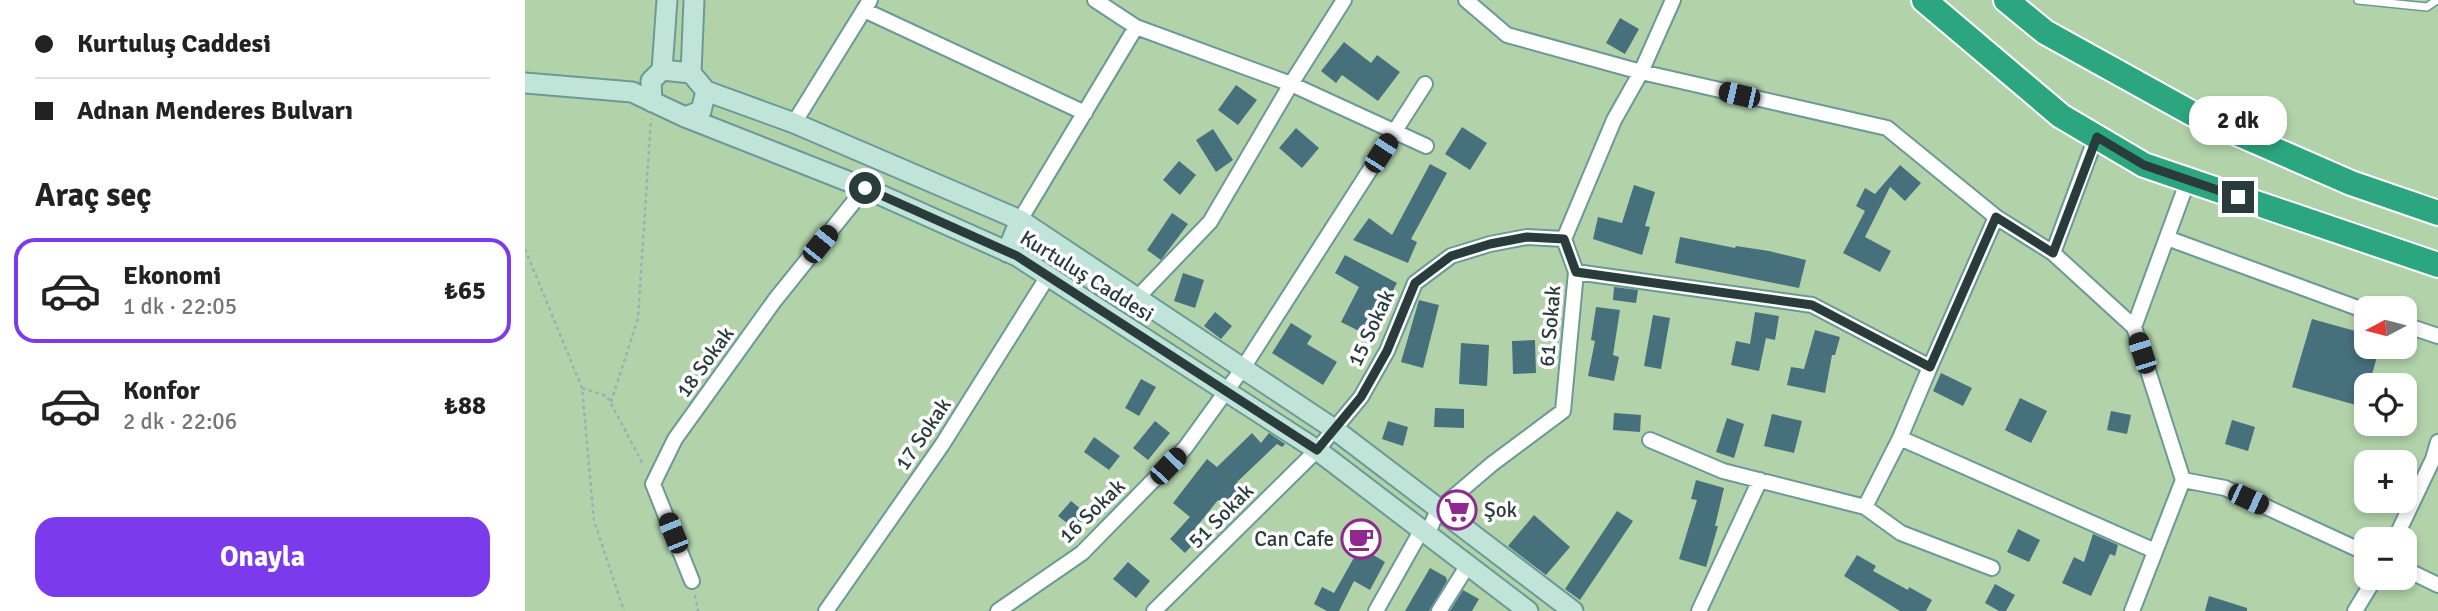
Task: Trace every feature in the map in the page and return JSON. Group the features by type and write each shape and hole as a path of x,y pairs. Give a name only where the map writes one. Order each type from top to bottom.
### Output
{"highway":[{"path":"1924,0 2061,116 2144,165 2438,265"},
{"path":"2006,0 2045,32 2193,114 2351,183 2438,213"}],"street":[{"path":"652,102 667,0"},
{"path":"694,0 691,73 705,91 795,122 1020,219 1334,429 1573,611"},
{"path":"1095,0 1136,27 1291,84 1426,146"},
{"path":"1137,298 1210,222 1344,0"},
{"path":"1465,0 1507,35 1641,72 1887,128 1996,217 2053,253 2134,327 2183,480 2132,611"},
{"path":"1564,239 1614,120 1641,72 1673,0"},
{"path":"795,122 867,5 1085,113"},
{"path":"1007,252 1020,219 1136,27"},
{"path":"632,92 657,76 691,73"},
{"name":"Kurtuluş Caddesi","path":"525,83 632,92 685,117 865,188 1007,252 1317,450 1528,611"},
{"name":"16 Sokak","path":"998,611 1082,553 1185,448 1243,368 1425,84"},
{"path":"685,117 701,111 705,91"},
{"path":"2053,253 2097,137"},
{"path":"2134,327 2188,180"},
{"name":"18 Sokak","path":"653,484 675,439 775,300 865,188"},
{"path":"1865,507 1900,438 1996,217"},
{"name":"15 Sokak","path":"1317,450 1361,397 1387,351 1415,283 1451,256 1490,244 1527,237 1564,239"},
{"path":"2167,238 2354,307"},
{"name":"61 Sokak","path":"1376,611 1439,510 1492,464 1563,411 1576,272 1564,239"},
{"path":"1576,272 1812,305 1930,367"},
{"name":"17 Sokak","path":"826,611 942,444 1048,276"},
{"path":"2417,329 2438,336"},
{"path":"1900,438 2155,551"},
{"path":"1650,440 1723,471 1865,507 1901,533 1992,568"},
{"path":"2401,527 2433,459 2438,442"},
{"name":"51 Sokak","path":"1154,611 1166,606 1317,450"},
{"path":"1699,611 1760,480"},
{"path":"2183,480 2225,488 2354,547"},
{"path":"653,484 692,581"},
{"path":"1439,611 1468,565"},
{"path":"2417,575 2438,585"},
{"path":"2355,611 2368,590"}],"lane":[{"path":"2358,0 2427,7 2437,0"}],"path":[{"path":"611,402 638,318 652,102"},
{"path":"525,249 582,388 594,521 624,611"},
{"path":"582,388 607,396 653,484"}],"green space":[{"path":"525,0 2438,0 2438,611 525,611"}],"building":[{"path":"1620,18 1639,29 1625,54 1606,43"},
{"path":"1344,42 1371,63 1377,55 1400,72 1378,101 1342,75 1336,83 1321,71"},
{"path":"1236,85 1257,100 1238,125 1218,110"},
{"path":"1462,127 1487,143 1470,170 1445,154"},
{"path":"1296,128 1319,148 1302,168 1279,148"},
{"path":"1213,129 1233,160 1216,172 1196,140"},
{"path":"1179,161 1196,175 1180,195 1163,180"},
{"path":"1430,164 1447,173 1411,239 1417,242 1408,263 1353,240 1369,218 1392,235"},
{"path":"1900,165 1921,183 1905,201 1890,187 1865,237 1891,251 1880,272 1843,253 1865,211 1856,206 1865,188 1875,194"},
{"path":"1634,185 1655,192 1645,226 1650,227 1642,255 1593,239 1598,217 1622,223"},
{"path":"1172,213 1188,224 1161,260 1147,250"},
{"path":"1680,237 1735,248 1769,251 1806,260 1799,288 1675,263"},
{"path":"1345,255 1397,283 1385,305 1381,303 1365,334 1341,322 1359,287 1335,273"},
{"path":"1183,273 1204,280 1195,308 1174,301"},
{"path":"1614,287 1638,290 1636,303 1613,300"},
{"path":"1419,300 1439,305 1423,368 1401,362"},
{"path":"1596,307 1620,310 1613,355 1619,357 1614,381 1588,376 1595,341 1591,340"},
{"path":"1215,312 1232,326 1221,339 1204,326"},
{"path":"1755,312 1779,316 1775,340 1766,338 1759,371 1731,365 1736,341 1750,344"},
{"path":"1653,315 1670,318 1661,369 1644,366"},
{"path":"2312,319 2354,331 2354,359 2376,359 2372,373 2354,373 2354,404 2292,387"},
{"path":"1291,323 1312,336 1307,344 1337,362 1323,385 1272,353"},
{"path":"1815,330 1840,337 1835,355 1832,355 1825,393 1787,385 1791,367 1804,369"},
{"path":"1535,340 1536,373 1513,374 1512,341"},
{"path":"1461,343 1489,345 1487,386 1459,384"},
{"path":"1941,373 1972,388 1963,406 1933,391"},
{"path":"1141,379 1156,387 1139,416 1125,408"},
{"path":"2020,398 2047,411 2031,443 2005,430"},
{"path":"1435,408 1464,409 1464,428 1434,427"},
{"path":"2111,411 2131,415 2127,434 2107,430"},
{"path":"1614,413 1641,415 1640,432 1613,430"},
{"path":"1772,414 1802,421 1794,453 1764,446"},
{"path":"1727,418 1744,424 1734,458 1716,452"},
{"path":"2232,420 2255,427 2248,451 2225,444"},
{"path":"1155,421 1170,433 1148,460 1133,448"},
{"path":"1388,421 1408,427 1403,446 1382,439"},
{"path":"1252,433 1261,443 1269,433 1285,444 1282,447 1277,444 1237,482 1245,487 1230,509 1218,500 1190,535 1196,541 1185,553 1170,539 1190,517 1173,503 1207,459 1217,467"},
{"path":"1094,437 1120,456 1109,470 1084,452"},
{"path":"1696,480 1724,488 1715,526 1718,526 1706,567 1679,559 1697,500 1691,499"},
{"path":"1071,501 1087,514 1075,529 1058,516"},
{"path":"1617,511 1633,521 1580,600 1565,589"},
{"path":"1534,515 1570,547 1546,575 1508,546"},
{"path":"2018,529 2040,540 2029,562 2007,552"},
{"path":"2093,534 2118,545 2115,556 2110,554 2091,596 2062,583 2074,557 2084,562"},
{"path":"1360,547 1385,562 1370,590 1354,581 1339,611 1327,611 1314,604 1322,587 1334,593"},
{"path":"1857,555 1876,566 1873,571 1932,600 1926,611 1900,611 1844,576"},
{"path":"1128,562 1150,581 1136,598 1113,579"},
{"path":"1430,568 1446,577 1447,581 1429,611 1405,611"},
{"path":"1995,584 2015,595 2006,611 1999,611 1985,603"},
{"path":"1463,590 1479,599 1472,611 1450,611"},
{"path":"2209,596 2247,608 2247,611 2205,611"}],"place":[{"name":"Şok","path":"1457,510"},
{"name":"Can Cafe","path":"1361,539"}],"route":[{"path":"865,188 1017,256 1317,450 1361,397 1387,351 1415,283 1451,256 1490,244 1527,237 1564,239 1576,272 1812,305 1930,367 1996,217 2053,253 2097,137 2144,165 2238,197"}]}
